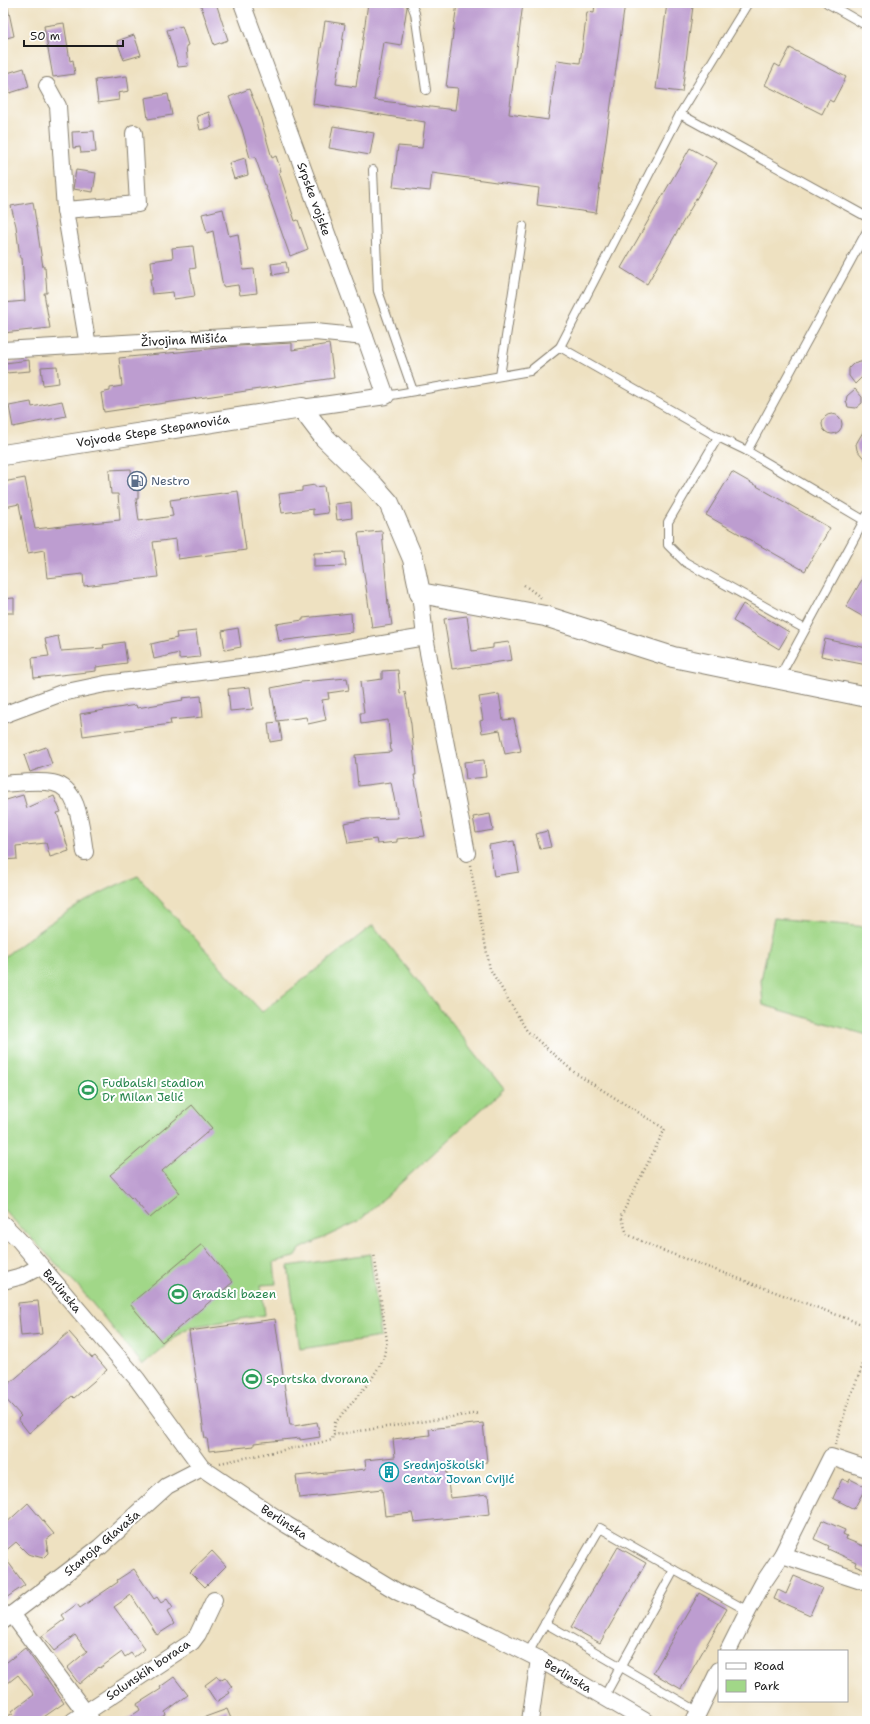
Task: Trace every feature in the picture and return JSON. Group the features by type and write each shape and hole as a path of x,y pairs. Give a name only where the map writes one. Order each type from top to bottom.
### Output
{"street":[{"name":"Srpske vojske","path":"242,3 386,396"},
{"path":"47,86 58,106 65,210 88,346"},
{"path":"65,210 138,204 134,132"},
{"name":"Živojina Mišića","path":"3,350 315,332 365,337"},
{"path":"386,396 302,408 324,437 374,486 389,504 413,559 420,593 425,638 467,853"},
{"name":"Vojvode Stepe Stepanovića","path":"3,455 302,408"},
{"path":"420,593 545,616 673,657 867,697"},
{"path":"3,715 62,693 105,684 257,665 425,638"},
{"path":"3,784 53,783 66,789 78,810 85,852"},
{"name":"Berlinska","path":"3,1224 19,1240 137,1379 202,1468 287,1525 398,1592 534,1656 645,1721"},
{"path":"3,1281 22,1276 41,1266"},
{"path":"728,1650 748,1611 782,1555 831,1457 867,1469"},
{"name":"Stanoja Glavaša","path":"8,1618 100,1547 167,1486 202,1468"},
{"path":"782,1555 867,1583"},
{"name":"Solunskih boraca","path":"8,1618 83,1718 192,1642 198,1634 214,1600"},
{"path":"530,1721 534,1656"},
{"path":"696,1716 718,1672"}],"lane":[{"path":"411,3 415,13 426,90"},
{"path":"386,396 530,371 560,347 680,114 748,3"},
{"path":"827,3 867,26"},
{"path":"680,114 867,217"},
{"path":"373,170 378,291 413,391"},
{"path":"500,376 523,226"},
{"path":"747,451 867,231"},
{"path":"560,347 866,519 779,678"},
{"path":"718,437 668,522 668,545 685,562 805,629"},
{"path":"534,1656 545,1623 600,1528 748,1611"},
{"path":"604,1697 674,1570"},
{"path":"545,1623 620,1667 696,1716"}],"path":[{"path":"467,853 490,969 527,1031 575,1073 665,1129 621,1216 627,1234 656,1248 867,1326"},
{"path":"202,1468 235,1459 332,1440 335,1423 371,1380 383,1360 387,1341 374,1253"},
{"path":"831,1457 848,1402 867,1355"},
{"path":"333,1436 478,1413"}],"green space":[{"path":"138,876 262,1012 373,925 504,1089 359,1221 300,1249 295,1257 274,1262 276,1284 261,1285 265,1315 196,1326 184,1330 143,1365 78,1286 3,1209 3,958 68,912 102,892"},
{"path":"774,918 867,927 867,1035 763,1005 761,980"},
{"path":"370,1254 381,1337 300,1349 288,1266"}],"building":[{"path":"200,3 216,3 228,40 214,45"},
{"path":"368,3 406,3 407,7 401,45 383,42 374,100 455,110 458,88 446,87 457,3 523,3 509,114 548,120 557,60 580,63 587,12 594,13 595,3 625,3 596,213 537,205 539,188 432,173 430,191 393,187 398,146 422,148 425,122 313,104 325,21 345,24 336,84 356,87"},
{"path":"667,3 693,6 682,92 656,89"},
{"path":"3,8 8,8 14,36 3,39"},
{"path":"64,23 70,61 73,60 75,74 53,77 44,26"},
{"path":"182,26 188,45 186,46 188,66 178,67 167,30"},
{"path":"134,35 141,55 124,60 117,41"},
{"path":"790,48 846,77 833,102 829,100 822,114 765,85 775,64 780,67"},
{"path":"24,68 29,87 10,93 4,74"},
{"path":"127,76 129,91 118,93 119,100 98,103 95,80"},
{"path":"249,89 259,113 272,158 276,156 281,171 279,172 295,221 298,220 308,249 290,256 255,157 250,158 242,129 229,97"},
{"path":"168,94 172,115 148,119 145,98"},
{"path":"209,112 212,127 200,130 197,116"},
{"path":"333,126 374,133 370,155 329,148"},
{"path":"94,131 96,152 81,153 80,147 73,148 72,132"},
{"path":"690,148 717,163 647,284 621,268"},
{"path":"245,158 248,175 234,179 229,163"},
{"path":"76,170 96,173 93,192 73,189"},
{"path":"33,202 43,267 45,267 47,293 44,293 50,328 3,333 3,303 25,301 22,258 20,258 16,226 11,206"},
{"path":"223,209 229,236 238,234 243,270 254,269 257,293 240,295 238,285 223,287 213,231 207,233 202,214"},
{"path":"193,246 196,268 190,269 195,296 174,299 173,292 152,294 150,279 153,279 151,261 173,258 172,248"},
{"path":"286,262 288,272 273,275 271,264"},
{"path":"292,343 292,350 329,344 334,378 104,412 101,393 110,391 110,388 122,386 119,358 238,346"},
{"path":"29,360 30,371 6,373 5,363"},
{"path":"864,361 864,375 855,384 849,376 849,368 853,364"},
{"path":"57,366 59,383 43,385 41,367"},
{"path":"855,389 862,397 862,403 856,408 848,407 846,401 847,396"},
{"path":"62,401 66,416 13,427 9,406 31,402 32,407"},
{"path":"832,414 839,417 842,424 839,431 832,434 825,431 822,424 825,417"},
{"path":"867,425 867,462 857,450 856,444"},
{"path":"131,469 133,490 138,489 138,499 136,499 139,521 173,516 170,500 238,491 246,550 178,559 176,539 153,542 158,577 84,586 83,574 47,578 44,550 28,553 19,504 5,507 3,482 25,478 35,529 120,520 118,494 111,494 109,470"},
{"path":"732,472 830,528 805,571 706,515"},
{"path":"315,485 315,487 324,486 328,513 313,515 313,509 282,513 279,494 302,491 302,487"},
{"path":"351,502 352,518 337,520 335,504"},
{"path":"382,531 388,605 392,625 372,628 358,533"},
{"path":"345,552 346,566 314,567 314,553"},
{"path":"867,571 867,619 846,607"},
{"path":"14,598 14,613 3,613 3,599"},
{"path":"743,604 789,632 779,649 733,621"},
{"path":"351,613 352,632 279,641 276,624 303,620 303,618"},
{"path":"467,616 472,651 493,648 493,644 509,642 512,660 452,669 444,619"},
{"path":"238,628 241,647 225,650 222,631"},
{"path":"196,631 200,657 179,659 179,653 154,659 151,644 177,638 176,633"},
{"path":"58,636 61,651 104,648 103,645 124,642 127,663 96,667 96,671 34,678 32,658 49,656 45,639"},
{"path":"825,639 867,648 867,665 821,656"},
{"path":"398,670 400,693 405,692 411,724 416,775 414,775 425,836 397,839 397,842 377,844 376,839 348,843 344,823 367,819 398,818 391,782 358,786 355,755 391,752 388,720 361,724 360,713 364,713 360,682 382,679 382,671"},
{"path":"347,678 349,690 328,693 329,699 322,700 326,720 308,724 306,717 277,721 271,688 301,682"},
{"path":"250,687 253,709 230,711 228,689"},
{"path":"499,694 503,720 514,719 521,751 505,754 500,730 482,733 480,721 483,720 479,697"},
{"path":"201,696 203,717 170,720 171,724 83,736 80,714 136,705 137,708 183,700 182,698"},
{"path":"279,722 282,740 270,742 268,723"},
{"path":"46,747 52,764 30,772 24,755"},
{"path":"484,760 486,777 466,779 464,762"},
{"path":"23,795 27,808 54,796 61,812 57,813 69,851 50,857 46,843 16,846 17,859 3,860 3,801"},
{"path":"490,814 493,830 476,833 473,817"},
{"path":"547,831 551,847 540,849 536,834"},
{"path":"514,841 519,872 494,876 489,845"},
{"path":"192,1105 212,1128 162,1171 180,1193 150,1218 110,1175"},
{"path":"202,1244 233,1282 162,1342 130,1304"},
{"path":"38,1301 42,1334 21,1336 18,1303"},
{"path":"275,1319 290,1425 294,1426 317,1422 320,1437 254,1443 254,1446 209,1451 207,1438 205,1439 189,1331"},
{"path":"69,1332 92,1358 95,1356 107,1370 74,1398 72,1396 29,1433 18,1419 21,1416 3,1396 3,1389"},
{"name":"Srednjoškolski Centar Jovan Cvijić","path":"483,1423 487,1462 446,1466 450,1498 488,1494 490,1514 414,1522 412,1513 385,1516 382,1489 299,1498 296,1476 366,1469 365,1460 395,1457 393,1439 430,1435 429,1429"},
{"path":"842,1479 849,1482 850,1479 866,1487 854,1509 833,1498"},
{"path":"28,1503 54,1534 46,1540 48,1553 43,1558 28,1554 16,1542 3,1553 3,1526"},
{"path":"822,1520 845,1530 843,1534 847,1536 846,1539 863,1546 867,1536 867,1570 855,1565 856,1562 828,1549 829,1546 814,1539"},
{"path":"618,1547 646,1563 600,1643 571,1627"},
{"path":"212,1551 226,1566 205,1587 190,1572"},
{"path":"3,1555 25,1585 3,1600"},
{"path":"134,1569 154,1599 157,1597 161,1603 167,1599 173,1608 167,1612 174,1624 157,1635 131,1595 114,1607 145,1649 134,1657 131,1653 125,1657 122,1652 100,1668 99,1667 79,1684 67,1668 87,1651 75,1635 54,1651 42,1636 65,1619 62,1615 77,1604 80,1608"},
{"path":"794,1576 822,1588 810,1615 774,1599 778,1590 786,1594"},
{"path":"699,1593 727,1609 681,1689 653,1673"},
{"path":"25,1648 64,1703 38,1721 3,1721 3,1719 13,1713 12,1711 34,1695 18,1675 3,1687 3,1665"},
{"path":"217,1676 220,1680 225,1677 232,1687 228,1690 230,1693 216,1702 205,1685"},
{"path":"174,1677 188,1695 165,1712 166,1715 156,1721 124,1721 140,1710 137,1704 161,1689 160,1687"},
{"path":"227,1709 232,1721 197,1721 197,1720"}],"place":[{"name":"Nestro","path":"137,481"},
{"name":"Fudbalski stadion Dr Milan Jelić","path":"88,1090"},
{"name":"Gradski bazen","path":"178,1294"},
{"name":"Sportska dvorana","path":"252,1379"},
{"name":"Srednjoškolski Centar Jovan Cvijić","path":"389,1472"}]}
